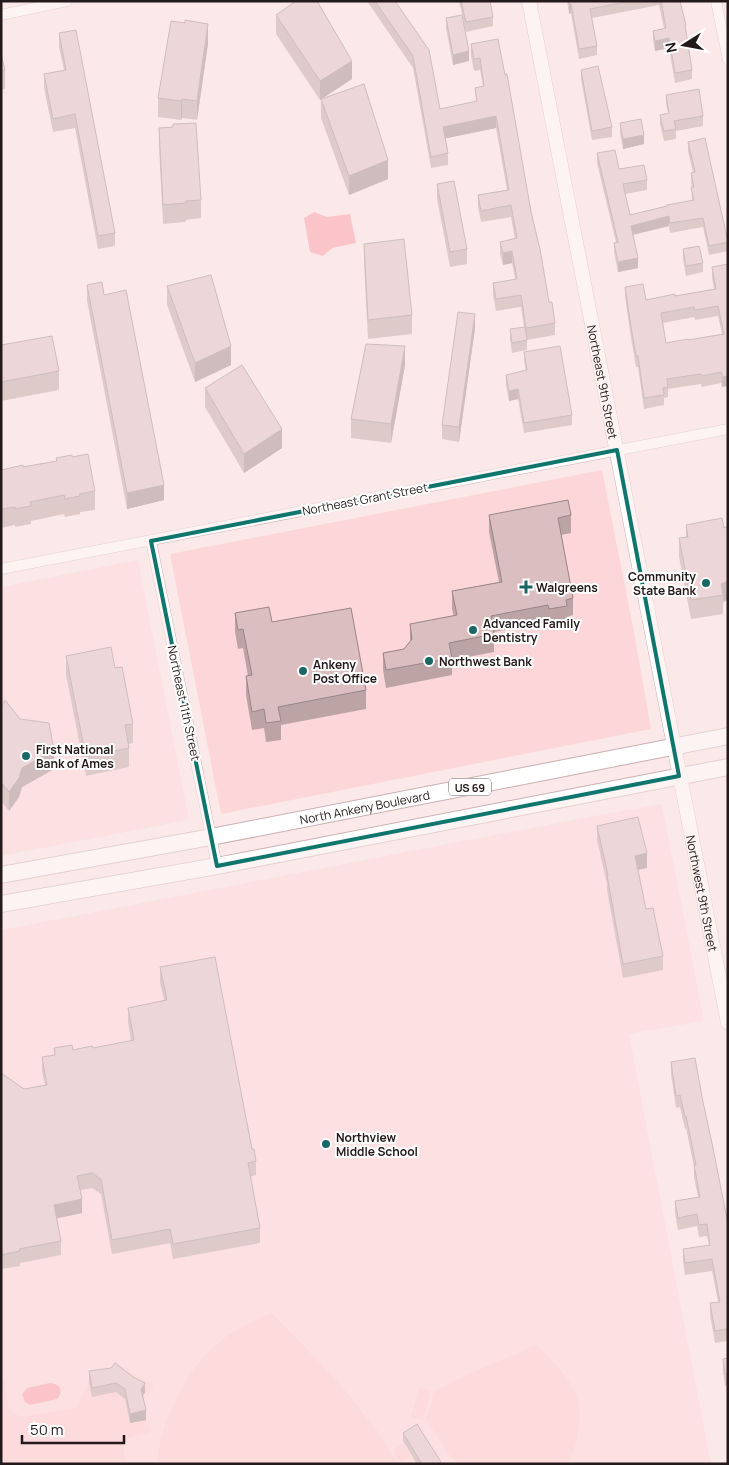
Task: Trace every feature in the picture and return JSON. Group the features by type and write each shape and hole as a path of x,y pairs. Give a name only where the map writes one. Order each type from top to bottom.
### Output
{"main road":[{"name":"North Ankeny Boulevard","path":"1,904 216,866 676,762 728,736"},
{"name":"North Ankeny Boulevard","path":"1,875 211,837 676,762 728,767"}],"street":[{"path":"1,15 67,1"},
{"name":"Northeast 9th Street","path":"529,1 676,762"},
{"path":"716,1 728,60"},
{"name":"Northeast Grant Street","path":"1,569 728,429"},
{"name":"Northeast 11th Street","path":"151,541 216,866"},
{"name":"Northwest 9th Street","path":"676,762 728,1023"}],"highlighted area":[{"path":"617,450 679,776 217,866 151,541"}],"shaded area":[{"path":"314,212 327,217 350,214 356,243 332,248 323,256 310,252 304,218"},
{"path":"602,470 651,729 221,814 170,554"},
{"path":"138,560 189,820 1,856 1,587"},
{"name":"Northview Middle School","path":"662,804 704,1021 629,1034 711,1464 1,1464 1,930"},
{"path":"272,1313 340,1384 378,1432 398,1464 157,1464 158,1451 169,1415 186,1380 197,1365 222,1340 253,1321"},
{"path":"536,1345 563,1373 574,1390 577,1399 579,1429 576,1444 568,1464 457,1464 426,1419 434,1391"},
{"path":"116,1362 154,1386 142,1402 150,1432 130,1437 122,1443 127,1464 1,1464 1,1381 4,1380 9,1409 20,1417 76,1408 91,1376 108,1373"},
{"path":"50,1383 60,1388 60,1394 57,1399 30,1405 25,1402 22,1394 27,1388"},
{"path":"419,1388 431,1391 423,1420 411,1417"},
{"path":"403,1443 411,1456 400,1463 393,1450"}],"building":[{"path":"296,1 317,1 352,61 320,81 276,15"},
{"path":"375,1 395,1 429,50 440,109 477,101 475,88 484,86 480,58 474,59 471,44 498,39 505,75 507,74 531,212 540,249 549,302 552,302 555,323 526,328 521,295 496,299 493,283 517,279 512,251 503,253 500,242 517,238 511,205 481,211 478,195 509,190 496,116 443,127 448,153 431,157 413,56"},
{"path":"461,1 490,1 493,17 466,22"},
{"path":"569,1 630,1 590,9 597,46 579,49"},
{"path":"661,1 680,1 686,25 692,70 675,73 669,38 655,41 653,31 666,28"},
{"path":"462,15 469,51 453,55 446,18"},
{"path":"185,20 208,24 197,101 158,98 171,21 185,23"},
{"path":"76,30 115,233 98,236 75,114 53,119 44,74 66,70 59,33"},
{"path":"1,54 5,70 1,71"},
{"path":"598,66 612,127 592,131 581,70"},
{"path":"364,84 388,160 349,176 321,99"},
{"path":"699,89 703,116 674,121 676,129 664,131 660,115 669,113 666,95"},
{"path":"641,119 644,135 623,139 620,123"},
{"path":"196,123 201,200 163,205 159,128 173,127 173,124"},
{"path":"705,138 728,242 709,246 703,218 670,223 669,216 631,226 638,258 618,262 614,243 618,242 597,153 615,150 619,169 644,165 647,180 623,184 630,215 694,200 691,188 694,187 691,173 695,172 688,142"},
{"path":"454,181 467,249 450,252 437,184"},
{"path":"404,239 412,315 368,320 364,244"},
{"path":"699,246 703,263 686,266 683,249"},
{"path":"728,264 728,376 722,377 721,372 702,376 701,374 667,379 668,387 663,388 664,395 644,398 625,287 643,284 646,300 716,289 712,267","holes":["718,306 724,334 666,343 661,313 694,307 695,310"]},
{"path":"211,275 231,346 195,363 167,286"},
{"path":"102,282 104,295 126,290 164,485 127,493 87,285"},
{"path":"458,312 475,314 459,427 442,425"},
{"path":"525,327 527,340 512,343 510,329"},
{"path":"52,336 59,371 1,382 1,345"},
{"path":"366,344 405,346 391,424 351,419"},
{"path":"560,346 572,415 524,423 518,389 509,391 506,375 527,370 524,352"},
{"path":"242,365 282,429 244,454 205,388"},
{"path":"88,454 95,491 65,499 64,495 30,502 31,506 1,509 1,470 57,461 56,458 72,455 72,457"},
{"path":"568,500 571,515 558,518 573,598 566,600 567,606 549,609 548,605 491,616 494,634 449,643 452,658 386,670 383,653 404,649 412,639 410,624 457,615 452,591 502,582 489,515"},
{"name":"Community State Bank","path":"722,518 724,528 728,526 728,581 721,584 723,595 691,600 679,538 688,537 686,525"},
{"name":"Ankeny Post Office","path":"269,607 272,622 351,608 366,690 278,707 281,721 266,723 264,709 252,712 246,676 252,675 243,629 238,630 235,613"},
{"path":"111,647 115,668 122,667 133,724 125,725 129,748 86,757 66,656"},
{"name":"First National Bank of Ames","path":"5,700 20,719 49,723 54,750 22,768 19,778 9,792 1,782 1,707"},
{"path":"638,817 647,853 635,856 646,909 653,908 663,956 623,964 608,875 597,826"},
{"path":"215,957 252,1149 254,1149 256,1161 248,1163 260,1228 173,1244 170,1229 112,1240 101,1179 92,1173 77,1176 82,1199 54,1205 61,1241 19,1249 20,1251 1,1255 1,1073 24,1089 47,1085 42,1057 55,1055 54,1048 72,1045 73,1050 92,1046 93,1048 134,1040 128,1008 167,1000 160,967"},
{"path":"695,1058 728,1224 728,1334 727,1329 715,1331 710,1303 720,1302 712,1259 685,1263 683,1249 710,1245 707,1224 699,1225 697,1214 678,1218 675,1201 700,1197 694,1165 696,1165 686,1116 680,1095 676,1096 671,1062"},
{"path":"728,1358 728,1374 725,1374 723,1359"},
{"path":"115,1363 133,1377 145,1383 141,1389 146,1410 130,1414 125,1389 116,1383 92,1388 89,1371 111,1368"},
{"path":"417,1424 441,1462 438,1464 422,1464 403,1433"}],"place":[{"name":"Community State Bank","path":"706,583"},
{"name":"Walgreens","path":"526,587"},
{"name":"Advanced Family Dentistry","path":"473,630"},
{"name":"Northwest Bank","path":"429,661"},
{"name":"Ankeny Post Office","path":"303,671"},
{"name":"First National Bank of Ames","path":"26,756"},
{"name":"Northview Middle School","path":"326,1144"}]}
